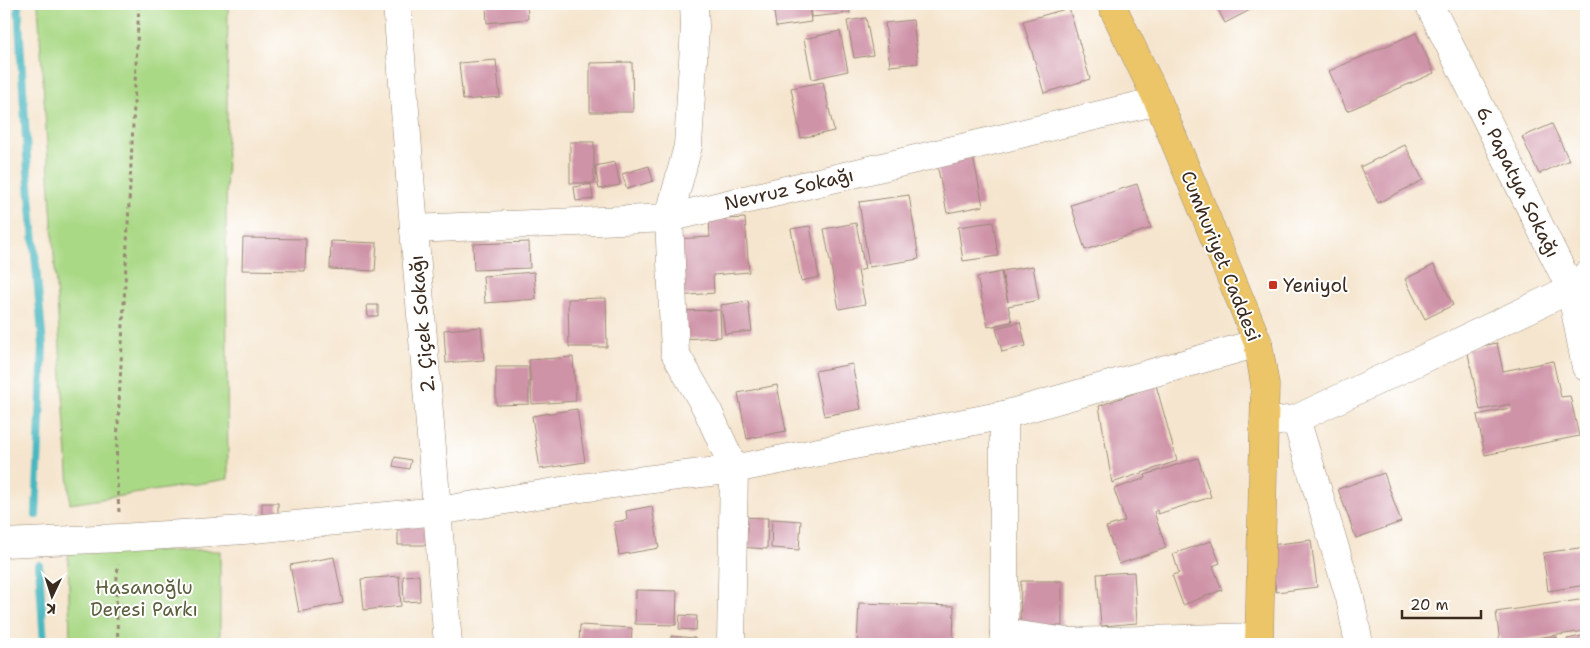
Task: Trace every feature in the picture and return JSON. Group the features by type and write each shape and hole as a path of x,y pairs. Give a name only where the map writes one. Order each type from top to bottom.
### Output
{"main road":[{"name":"Cumhuriyet Caddesi","path":"1110,4 1158,101 1258,343 1265,385 1259,641"}],"street":[{"name":"2. Çiçek Sokağı","path":"397,4 448,644"},
{"path":"694,4 695,28 688,146 669,218 676,353 707,409 734,469 731,644"},
{"name":"6. Papatya Sokağı","path":"1429,4 1578,283 1586,367"},
{"name":"Nevruz Sokağı","path":"414,228 669,218 1158,101"},
{"path":"1264,423 1296,420 1578,283"},
{"path":"4,543 244,530 438,511 580,488 734,469 1004,415 1258,343"},
{"path":"1004,415 1004,639 1068,642 1259,641"},
{"path":"1296,420 1350,598 1359,644"}],"path":[{"path":"118,644 116,590 120,538 116,464 139,4"}],"green space":[{"path":"38,4 228,4 226,240 228,479 70,504"},
{"name":"Hasanoğlu Deresi Parkı","path":"68,551 220,551 220,644 70,644"}],"building":[{"path":"486,4 527,4 528,19 487,23"},
{"path":"773,4 809,4 811,22 776,27"},
{"path":"810,4 849,4 850,13 811,17"},
{"path":"1215,4 1254,4 1256,7 1225,23"},
{"path":"1069,8 1090,79 1044,93 1023,21"},
{"path":"866,18 873,55 854,58 847,21"},
{"path":"913,20 918,63 890,66 885,23"},
{"path":"840,31 848,71 812,79 804,39"},
{"path":"1416,33 1434,73 1347,111 1329,71"},
{"path":"496,60 500,97 463,100 459,63"},
{"path":"632,62 633,112 590,112 590,63"},
{"path":"823,82 834,131 801,138 791,88"},
{"path":"1552,124 1569,160 1539,174 1522,137"},
{"path":"570,142 594,142 594,183 570,183"},
{"path":"1405,145 1423,180 1378,203 1360,167"},
{"path":"973,156 983,206 947,213 937,164"},
{"path":"615,162 620,185 599,189 595,166"},
{"path":"649,166 653,181 627,189 622,174"},
{"path":"591,184 593,199 576,201 574,187"},
{"path":"1137,184 1151,228 1085,250 1071,205"},
{"path":"909,195 919,259 869,267 859,202"},
{"path":"745,218 749,272 713,275 714,293 678,296 674,239 710,237 709,220"},
{"path":"993,222 998,256 963,261 958,227"},
{"path":"856,223 865,269 858,271 865,304 839,309 824,229"},
{"path":"810,226 819,277 801,281 791,229"},
{"path":"243,238 306,239 305,271 242,270"},
{"path":"331,241 377,243 375,271 330,269"},
{"path":"529,242 530,268 474,270 473,244"},
{"path":"1434,265 1453,305 1425,319 1405,279"},
{"path":"1033,266 1039,300 1008,306 1012,322 988,327 977,277 1001,272 1008,302 1002,271"},
{"path":"534,272 536,299 485,303 483,276"},
{"path":"606,298 607,347 569,347 568,299"},
{"path":"748,301 752,331 725,334 721,305"},
{"path":"367,305 378,305 378,316 368,316"},
{"path":"720,310 721,337 680,339 679,311"},
{"path":"1020,322 1026,346 1002,352 996,328"},
{"path":"481,327 484,360 446,363 444,330"},
{"path":"1497,343 1503,371 1553,361 1561,397 1570,396 1579,436 1485,455 1477,415 1510,408 1510,404 1480,410 1467,349"},
{"path":"573,357 576,401 532,404 529,360"},
{"path":"852,364 861,409 824,416 815,371"},
{"path":"496,367 529,367 529,404 496,405"},
{"path":"777,385 786,431 747,439 738,393"},
{"path":"1156,385 1177,461 1112,483 1099,406"},
{"path":"577,409 585,462 540,469 532,416"},
{"path":"395,457 411,460 409,469 393,466"},
{"path":"1198,458 1211,497 1158,514 1157,510 1154,512 1166,548 1119,564 1106,527 1125,521 1114,489 1146,478 1145,475"},
{"path":"1384,473 1401,522 1356,538 1338,489"},
{"path":"262,503 278,503 278,514 262,514"},
{"path":"652,506 659,548 619,555 614,522 627,520 626,511"},
{"path":"741,517 768,518 767,549 739,547"},
{"path":"772,519 801,521 799,550 771,548"},
{"path":"429,526 429,545 398,545 398,527"},
{"path":"1311,540 1317,587 1276,592 1270,545"},
{"path":"1211,541 1220,563 1213,566 1222,590 1183,605 1172,575 1179,573 1173,554"},
{"path":"1586,547 1586,585 1548,591 1543,553"},
{"path":"334,557 343,603 299,612 290,565"},
{"path":"1134,572 1137,623 1101,626 1097,574"},
{"path":"419,575 420,601 404,602 403,576"},
{"path":"399,576 401,606 364,610 361,579"},
{"path":"1021,581 1062,581 1062,626 1020,626"},
{"path":"636,590 677,591 676,625 635,624"},
{"path":"1586,599 1586,631 1500,643 1496,612"},
{"path":"859,603 954,606 953,644 857,644"},
{"path":"680,615 697,616 696,630 679,629"},
{"path":"580,625 632,628 631,644 579,644"},
{"path":"1586,635 1586,644 1568,644 1567,639"},
{"path":"671,636 695,638 695,644 671,644"},
{"path":"1557,637 1559,644 1534,644"}],"waterway":[{"path":"18,4 28,173 43,346 36,515"},
{"path":"39,565 44,644"}],"place":[{"name":"Yeniyol","path":"1273,285"}]}
